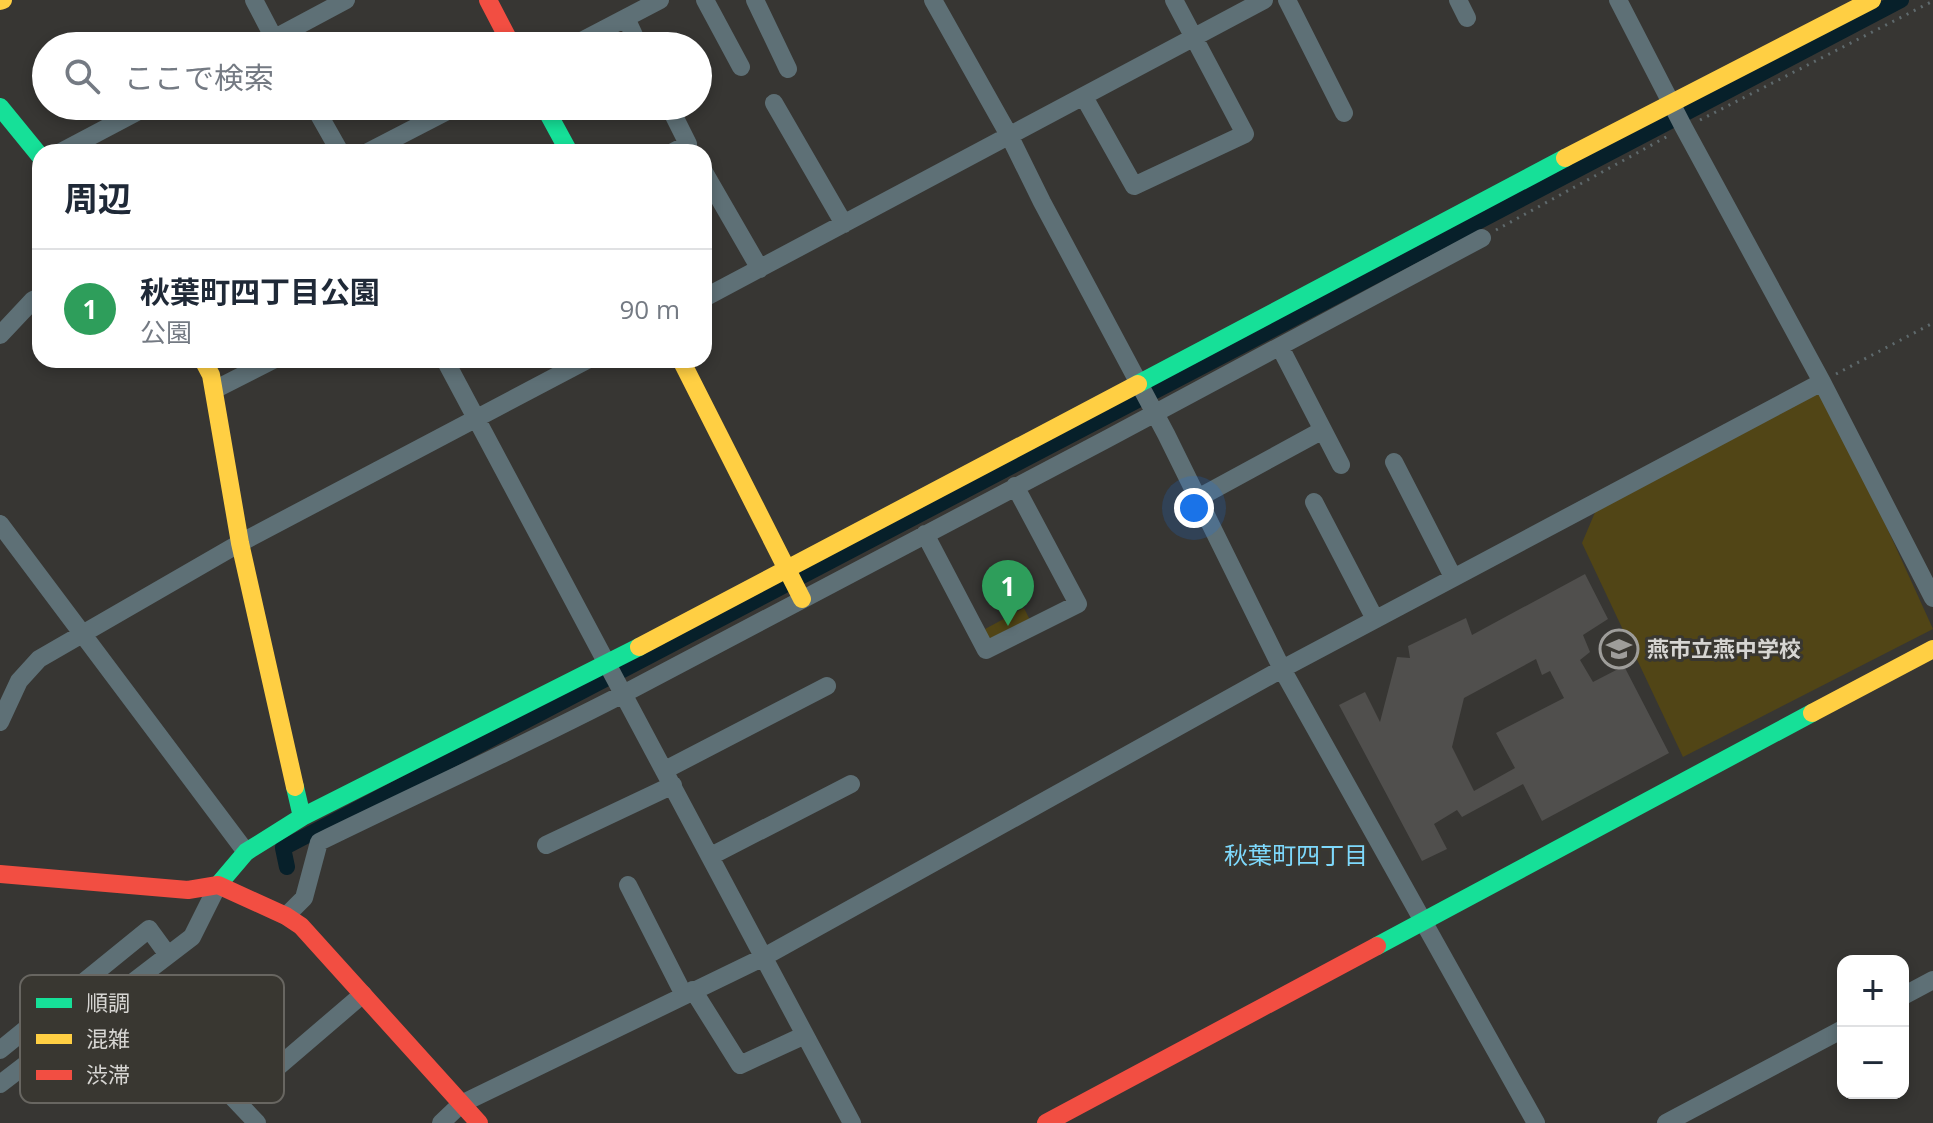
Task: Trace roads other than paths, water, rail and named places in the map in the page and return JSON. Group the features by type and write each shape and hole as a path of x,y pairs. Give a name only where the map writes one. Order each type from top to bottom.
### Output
{"street":[{"path":"254,0 266,32"},
{"path":"285,32 317,7 346,0"},
{"path":"488,0 505,32"},
{"path":"599,32 660,0"},
{"path":"705,0 741,67"},
{"path":"755,0 788,69"},
{"path":"933,0 1010,137 1198,498 1282,669 1536,1123"},
{"path":"1084,97 1134,186 1245,134 1174,0"},
{"path":"1287,0 1344,113"},
{"path":"1458,0 1467,18"},
{"path":"1618,0 1822,382 1933,598"},
{"path":"286,916 304,898 319,842 615,677 1465,234 1678,116 1872,0"},
{"path":"712,294 1261,1"},
{"path":"626,18 632,32"},
{"path":"774,103 844,224"},
{"path":"0,107 32,146"},
{"path":"76,144 122,120"},
{"path":"322,120 335,144"},
{"path":"383,144 430,120"},
{"path":"552,120 565,144"},
{"path":"674,120 683,144"},
{"path":"712,186 760,269"},
{"path":"142,975 192,937 218,885 246,852 302,817 615,677 794,583 925,534 1015,486 1146,399 1280,347 1465,234"},
{"path":"0,335 32,301"},
{"path":"1280,347 1341,465"},
{"path":"207,368 214,390 240,543 302,817"},
{"path":"214,390 257,368"},
{"path":"449,368 852,1123"},
{"path":"0,722 19,681 39,659 240,543 572,368"},
{"path":"685,368 794,583"},
{"path":"441,1123 461,1104 764,957 1282,669 1822,382"},
{"path":"1198,498 1321,431"},
{"path":"1394,462 1453,577"},
{"path":"925,534 986,650 1078,604 1015,486"},
{"path":"1314,502 1375,619"},
{"path":"0,524 246,852"},
{"path":"1046,1123 1933,649"},
{"path":"546,845 827,686"},
{"path":"711,856 851,784"},
{"path":"0,874 188,890 218,885 286,916 301,926 479,1123"},
{"path":"628,885 688,992 740,1065 805,1035"},
{"path":"92,975 149,929 168,955"},
{"path":"1909,993 1933,980"},
{"path":"284,1062 363,994"},
{"path":"1666,1123 1837,1032"},
{"path":"0,1050 20,1034"},
{"path":"0,1084 20,1069"},
{"path":"238,1103 257,1123"}],"waterway":[{"path":"287,867 283,848 1901,0"}],"place":[{"name":"秋葉町四丁目公園","path":"1008,626"},
{"name":"燕市立燕中学校","path":"1619,649"}],"district":[{"name":"秋葉町四丁目","path":"1296,856"}]}
